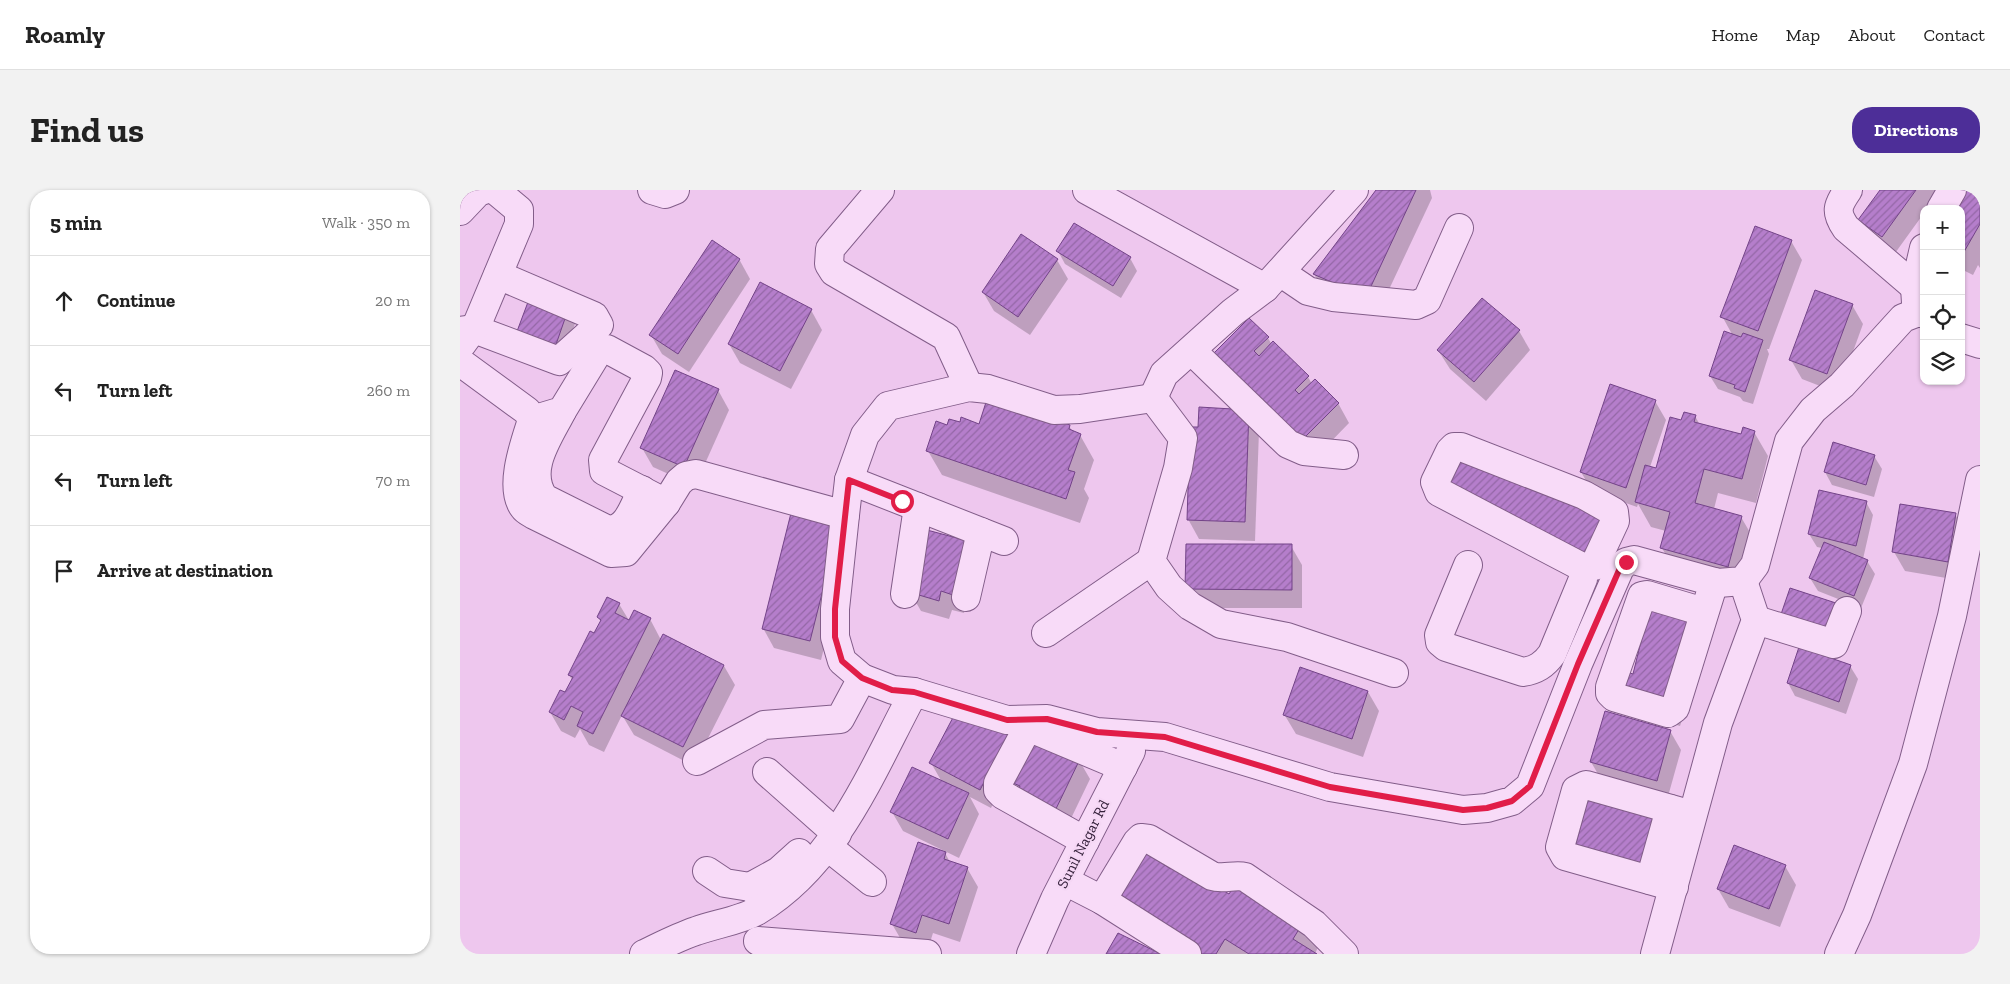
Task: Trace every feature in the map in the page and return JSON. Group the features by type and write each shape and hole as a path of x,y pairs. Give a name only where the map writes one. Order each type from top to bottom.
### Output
{"street":[{"path":"460,211 478,192 484,190"},
{"path":"495,190 519,210 519,224 498,276 464,336 559,361 599,325 594,316 498,276"},
{"path":"652,190 664,194 675,190"},
{"path":"880,190 830,249 829,264 834,272 946,336 969,387"},
{"path":"1087,190 1273,280 1334,297 1416,305 1427,300 1459,228"},
{"path":"1153,398 1164,374 1192,351 1233,312 1273,280 1354,190"},
{"path":"1848,190 1840,202 1839,218 1846,228 1918,304"},
{"path":"1943,205 1952,190"},
{"path":"1743,581 1755,565 1789,441 1813,410 1842,386 1918,304 1924,250"},
{"path":"1965,339 1980,344"},
{"path":"642,490 623,526 616,530 608,530 544,498 539,492 536,476 538,460 562,411 598,352 602,349 607,349 648,373 603,460 602,466 604,471 642,490 666,503"},
{"path":"1192,351 1288,444 1304,451 1344,455"},
{"path":"460,362 528,411 532,420 521,456 518,488 524,508 534,516 611,553 626,552 666,503 679,482 686,476 696,474 845,514"},
{"path":"1153,398 1080,409 1054,410 988,389 969,387 888,406 865,435 849,480 835,609 835,637 842,661 862,678 892,690 914,692 1007,720 1047,719 1097,732 1165,737 1330,787 1463,810 1487,808 1512,801 1530,786 1578,664 1610,572 1615,521 1614,512 1579,493 1461,447 1454,447 1450,451 1435,482 1439,492 1582,567 1594,566 1610,572"},
{"path":"1046,633 1151,560 1178,468 1183,438 1153,398"},
{"path":"532,420 562,411"},
{"path":"849,480 992,536 966,597"},
{"path":"1839,954 1857,915 1913,764 1952,616 1980,480"},
{"path":"900,586 910,504"},
{"path":"1517,551 1583,579 1610,572 1626,562 1634,560 1714,582 1743,581"},
{"path":"1151,560 1169,587 1190,606 1221,624 1287,637 1394,672"},
{"path":"1468,565 1438,636 1440,642 1446,647 1523,672 1534,670 1546,662 1552,654 1583,579"},
{"path":"1652,597 1661,567"},
{"path":"1660,953 1662,884 1681,812 1718,723 1756,620 1743,581"},
{"path":"1704,612 1647,595 1639,601 1610,693 1614,697 1668,713 1675,708 1714,582"},
{"path":"1756,620 1834,644 1847,610"},
{"path":"1552,654 1578,664"},
{"path":"697,762 764,725 840,719 862,678"},
{"path":"644,954 759,900 806,871 914,692"},
{"path":"1085,841 1003,795 998,790 998,782 1028,727 1123,767"},
{"name":"Sunil Nagar Rd","path":"1030,954 1139,736"},
{"path":"767,772 829,834 872,882"},
{"path":"1662,884 1565,856 1560,847 1576,790 1581,786 1586,785 1681,812"},
{"path":"1102,900 1137,842 1141,838 1149,839 1219,879 1238,875 1246,877 1314,924 1344,954"},
{"path":"708,872 759,900"},
{"path":"1066,881 1102,900 1187,954"},
{"path":"759,900 759,947 926,954"}],"building":[{"path":"1376,190 1416,190 1366,297 1313,274"},
{"path":"1880,190 1916,190 1882,237 1858,220"},
{"path":"1960,190 1980,190 1980,224 1965,250 1965,205 1951,205"},
{"path":"1074,223 1131,257 1113,286 1056,251"},
{"path":"1755,226 1792,240 1758,331 1720,317"},
{"path":"1021,234 1058,259 1018,317 982,292"},
{"path":"712,240 740,259 678,354 649,335"},
{"path":"760,282 812,309 780,371 728,344"},
{"path":"1815,290 1853,304 1827,374 1789,360"},
{"path":"531,294 569,307 552,356 513,342"},
{"path":"1482,298 1520,330 1474,382 1437,350"},
{"path":"1249,318 1269,337 1254,351 1259,356 1273,341 1309,376 1295,390 1299,394 1315,379 1339,403 1301,441 1213,354"},
{"path":"1724,331 1741,337 1743,333 1763,340 1745,392 1734,388 1735,385 1709,376"},
{"path":"675,370 719,389 684,467 640,448"},
{"path":"1610,384 1656,400 1626,488 1580,472"},
{"path":"988,396 1070,425 1069,429 1081,434 1068,470 1075,472 1066,499 926,451 936,421 947,425 949,419 960,422 961,417 979,424"},
{"path":"1199,407 1249,410 1245,522 1187,520 1190,427 1198,427"},
{"path":"1684,412 1696,415 1694,422 1741,434 1743,427 1755,431 1742,479 1704,469 1695,503 1742,516 1728,567 1660,548 1670,512 1635,502 1645,465 1656,468 1670,417 1681,420"},
{"path":"1833,442 1875,455 1866,485 1824,472"},
{"path":"1456,457 1612,516 1588,565 1443,483"},
{"path":"1819,490 1867,501 1856,546 1808,534"},
{"path":"1900,504 1956,513 1948,562 1892,552"},
{"path":"792,509 840,522 810,641 762,629"},
{"path":"927,530 968,541 953,595 941,591 939,601 909,592"},
{"path":"1824,542 1868,560 1854,596 1809,578"},
{"path":"1186,544 1292,544 1292,590 1185,589"},
{"path":"1790,588 1845,606 1834,641 1778,623"},
{"path":"607,597 620,603 615,613 629,620 634,610 651,618 593,734 577,726 583,712 571,706 564,720 549,712 560,690 565,692 573,677 568,675 590,631 594,633 601,620 597,617"},
{"path":"1651,601 1692,611 1670,708 1619,692 1623,671 1633,674"},
{"path":"663,634 724,665 683,747 621,716"},
{"path":"1799,647 1851,665 1839,702 1787,683"},
{"path":"1300,667 1368,691 1352,739 1283,715"},
{"path":"958,708 1009,734 980,790 929,763"},
{"path":"1605,711 1671,730 1657,781 1590,762"},
{"path":"1029,733 1080,759 1053,815 1016,795 1020,786 1006,780"},
{"path":"912,767 969,793 948,839 890,812"},
{"path":"1588,798 1662,818 1648,870 1574,851"},
{"path":"918,842 946,852 944,859 968,867 949,924 922,915 916,933 890,924"},
{"path":"1734,845 1786,865 1769,909 1717,889"},
{"path":"1141,850 1171,869 1177,861 1229,894 1238,880 1304,921 1293,939 1317,954 1249,954 1225,939 1216,954 1195,954 1114,903"},
{"path":"1118,933 1161,954 1106,954"}],"route":[{"path":"902,501 849,480 835,609 835,637 842,661 862,678 892,690 914,692 1007,720 1047,719 1097,732 1165,737 1330,787 1463,810 1487,808 1512,801 1530,786 1578,664 1620,568 1626,562"}]}
